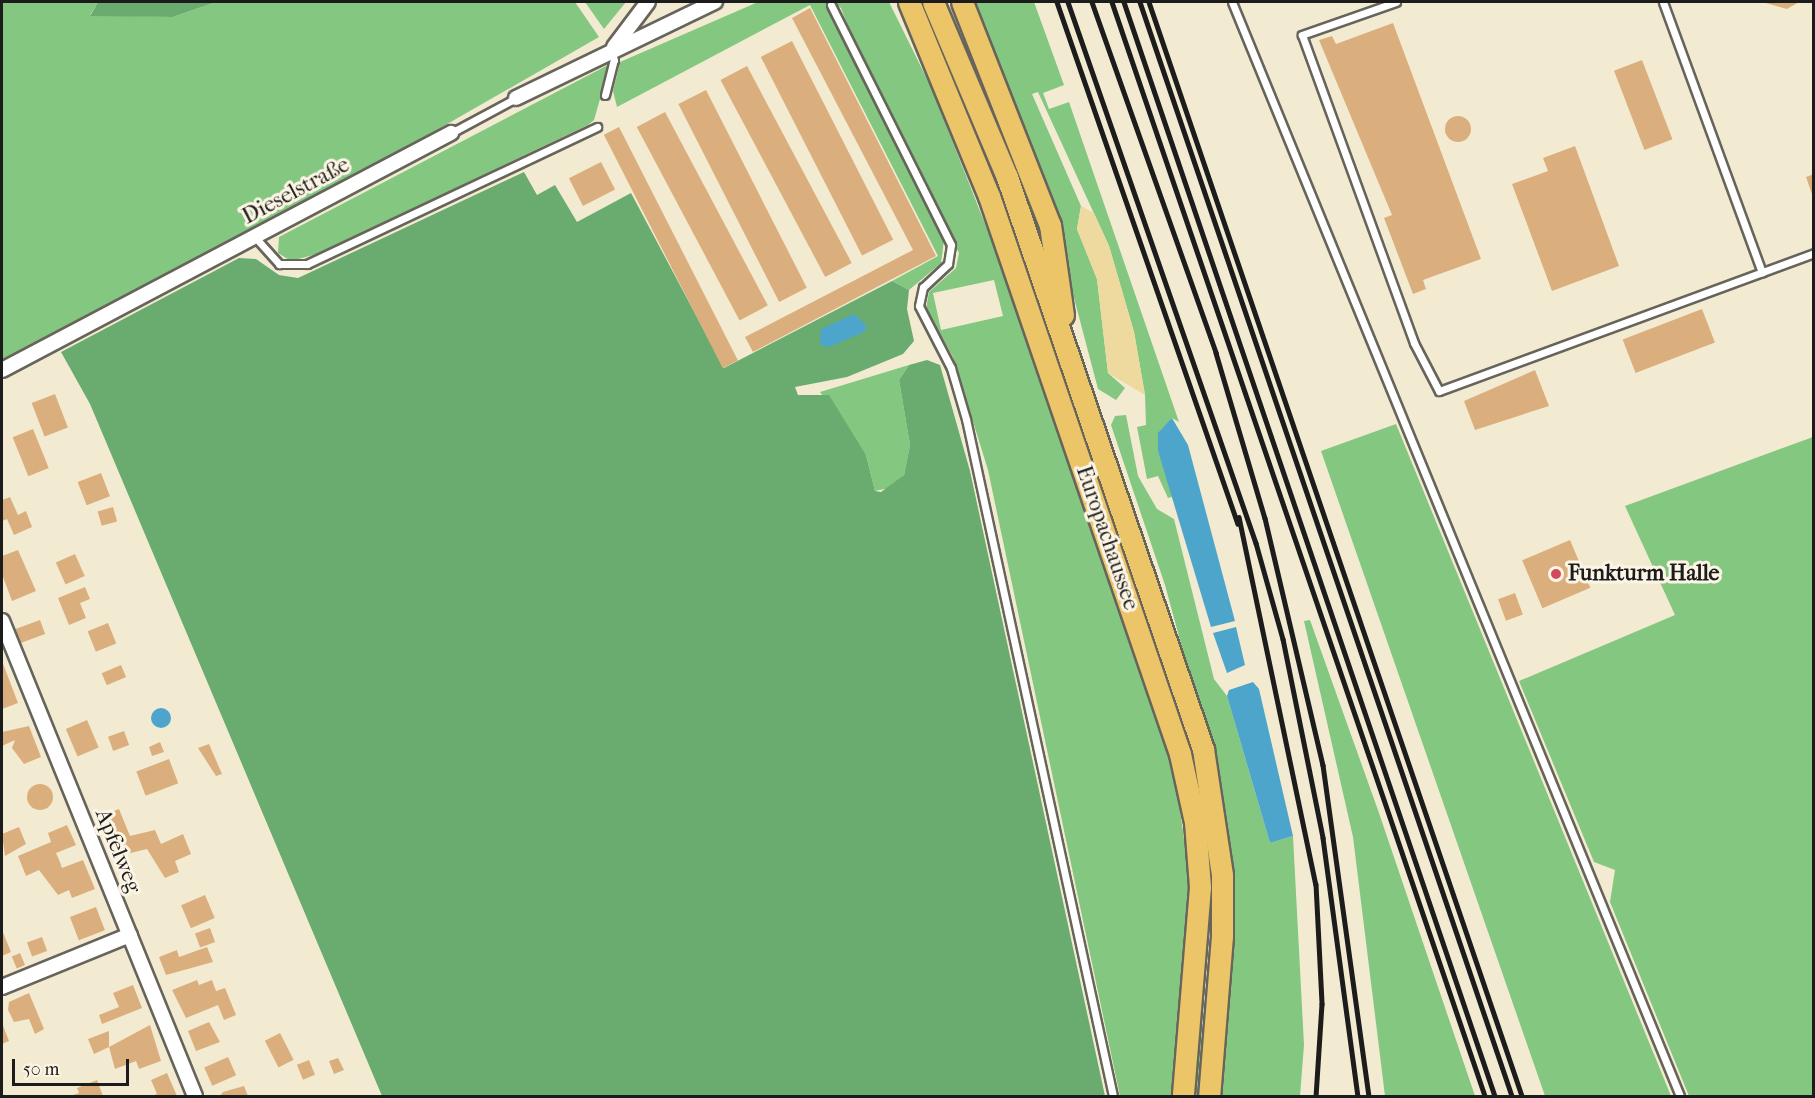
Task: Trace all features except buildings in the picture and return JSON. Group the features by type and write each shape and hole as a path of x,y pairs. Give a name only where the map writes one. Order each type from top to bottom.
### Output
{"main road":[{"name":"Europachaussee","path":"909,2 990,196 1180,754 1195,822 1200,887 1183,1096"},
{"name":"Europachaussee","path":"933,2 1007,177 1190,708 1212,791 1222,936 1209,1096"},
{"path":"962,2 1050,225 1067,355"}],"street":[{"name":"Dieselstraße","path":"611,51 648,2"},
{"name":"Dieselstraße","path":"516,98 715,2"},
{"name":"Dieselstraße","path":"2,370 451,133"},
{"name":"Apfelweg","path":"2,621 195,1096"},
{"path":"2,987 130,935"}],"lane":[{"path":"1232,2 1680,1096"},
{"path":"1396,2 1302,35 1414,343 1439,391 1814,253"},
{"path":"1663,2 1762,272"},
{"path":"831,5 951,245 948,264 922,287 919,306 951,368 966,418 1113,1096"},
{"path":"605,95 614,60 611,51"},
{"name":"Dieselstraße","path":"451,133 516,98"},
{"path":"254,236 279,264 307,264 597,127"}],"green space":[{"path":"2,2 98,2 90,15 173,17 216,2 575,2 599,37 421,139 2,360"},
{"path":"98,2 216,2 173,17 90,16"},
{"path":"585,2 626,2 604,29"},
{"path":"758,2 830,2 826,6 944,240 941,263 909,290 892,281 938,256 810,5 617,107 613,91 620,62"},
{"path":"832,2 889,2 931,87 1006,277 1156,711 1178,795 1189,876 1173,1096 1120,1096 988,470 953,357 926,309 929,292 956,268 959,253 862,63 841,8","holes":["994,280 1003,316 941,330 933,293"]},
{"path":"916,2 922,2 975,124 1193,757 1211,887 1198,1096 1191,1096 1206,948 1203,847"},
{"path":"970,2 1034,2 1064,85 1043,93 1049,109 1069,102 1179,422 1172,418 1158,451 1175,496 1168,498 1158,476 1147,479 1137,427 1146,425 1145,395 1134,332 1109,246 1038,92 1032,94 1081,206 1077,229 1097,279 1108,373 1125,388 1116,400 1098,389 1064,260"},
{"path":"610,64 594,120 588,125 317,254 291,261 278,253 279,237"},
{"path":"524,172 537,195 555,185 577,222 631,193 724,368 892,281 909,290 907,309 914,341 903,354 847,377 795,387 798,395 829,395 866,455 875,491 881,492 904,475 910,445 899,380 909,365 927,360 940,365 970,471 1105,1096 382,1096 90,404 61,352 239,258 256,259 279,275 298,278"},
{"path":"909,365 899,380 910,445 904,475 889,488 875,491 866,455 820,392"},
{"path":"1126,415 1138,476 1157,509 1174,519 1214,679 1227,696 1270,843 1293,836 1304,1045 1300,1096 1216,1096 1223,1045 1208,743 1165,585 1111,425 1115,416"},
{"path":"1396,424 1671,1096 1545,1096 1321,451"},
{"path":"1813,437 1813,1096 1689,1096 1610,902 1615,870 1594,862 1519,681 1675,615 1625,506"},
{"path":"1310,620 1379,813 1475,1096 1385,1096 1353,837 1304,621"}],"sand":[{"path":"1081,206 1094,213 1109,246 1134,332 1145,395 1108,373 1097,279 1077,229"}],"water":[{"path":"854,314 867,326 864,332 829,347 820,345 821,329"},
{"path":"1172,418 1188,445 1235,621 1211,627 1158,451 1158,433"},
{"path":"1236,627 1245,665 1227,673 1213,633"},
{"path":"1253,682 1259,689 1293,836 1270,843 1227,696 1229,690"},
{"path":"161,708 168,711 171,718 168,725 161,728 154,725 151,718 154,711"}],"railway":[{"path":"1057,2 1238,524"},
{"path":"1068,2 1256,543 1283,639 1323,838 1358,1096"},
{"path":"1092,2 1216,353 1265,518 1323,765 1369,1096"},
{"path":"1112,2 1485,1096"},
{"path":"1124,2 1495,1096"},
{"path":"1140,2 1512,1096"},
{"path":"1149,2 1522,1096"},
{"path":"1239,517 1316,884 1322,1004 1316,1096"}],"place":[{"name":"Funkturm Halle","path":"1556,574"}]}
